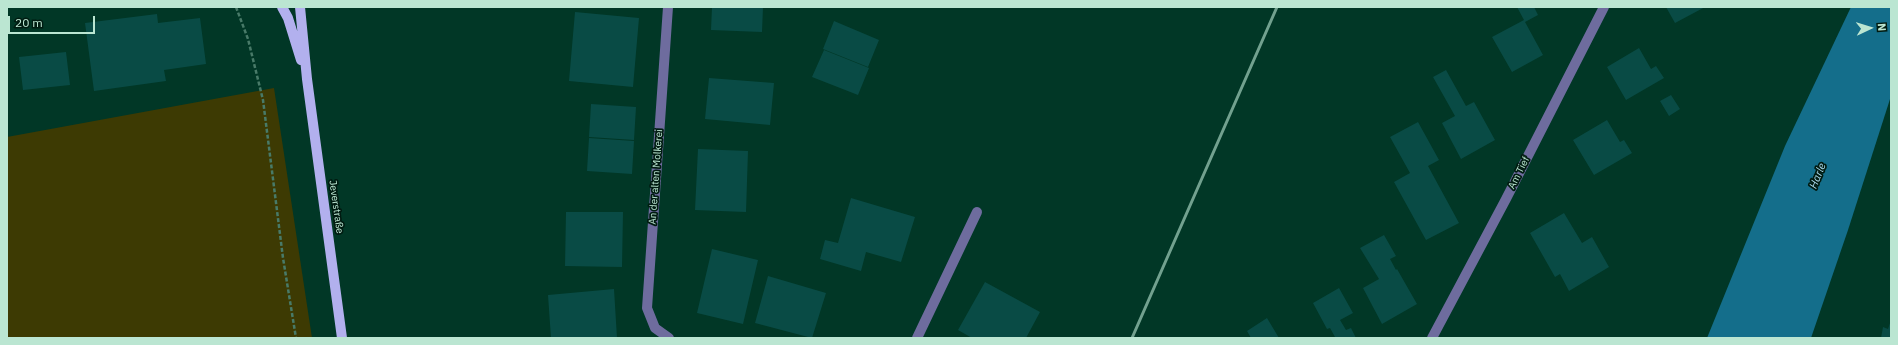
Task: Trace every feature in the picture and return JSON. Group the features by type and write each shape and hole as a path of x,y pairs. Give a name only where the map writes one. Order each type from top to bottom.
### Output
{"main road":[{"name":"Jeverstraße","path":"282,7 288,18 307,79"},
{"name":"Jeverstraße","path":"300,7 307,79 342,338"}],"street":[{"name":"An der alten Molkerei","path":"668,7 647,308 655,328 669,338"},
{"name":"Am Tief","path":"1432,338 1506,199 1604,7"},
{"path":"917,338 977,212"}],"path":[{"path":"236,7 248,39 263,100 283,258 296,338"}],"shaded area":[{"path":"274,88 312,338 7,338 7,137"}],"water":[{"name":"Harle","path":"1851,7 1891,7 1891,96 1848,230 1811,338 1707,338 1785,146"}],"building":[{"path":"712,7 763,7 762,32 711,30"},
{"path":"1517,7 1534,7 1538,15 1525,22 1543,55 1512,72 1492,37 1524,20"},
{"path":"1666,7 1705,7 1675,23"},
{"path":"575,12 639,18 633,87 569,81"},
{"path":"157,14 158,23 200,18 206,64 164,70 166,81 94,91 85,23"},
{"path":"834,21 879,40 868,67 823,49"},
{"path":"1639,48 1651,69 1656,66 1664,78 1626,100 1607,67"},
{"path":"824,50 869,68 858,95 812,77"},
{"path":"66,52 70,85 23,90 19,57"},
{"path":"1446,70 1466,106 1474,102 1495,140 1461,159 1442,123 1455,116 1433,77"},
{"path":"709,78 774,83 770,125 705,119"},
{"path":"1671,95 1680,109 1669,116 1660,101"},
{"path":"591,104 636,107 634,140 589,137"},
{"path":"1607,120 1620,142 1624,140 1632,153 1594,175 1573,140"},
{"path":"1418,122 1439,160 1428,166 1459,223 1426,240 1394,182 1410,173 1390,137"},
{"path":"589,138 634,141 632,174 587,171"},
{"path":"698,149 748,151 746,212 695,210"},
{"path":"851,198 915,217 901,262 866,252 861,271 820,259 825,240 838,243"},
{"path":"566,212 623,212 622,267 565,266"},
{"path":"1564,213 1582,243 1592,237 1609,267 1569,291 1560,274 1555,277 1530,233"},
{"path":"1384,235 1396,256 1390,259 1417,304 1382,324 1363,288 1379,279 1360,248"},
{"path":"712,249 758,260 743,324 697,313"},
{"path":"768,276 826,293 812,338 755,323"},
{"path":"985,282 1040,312 1026,338 972,338 958,330"},
{"path":"1339,288 1353,313 1340,320 1346,330 1351,328 1356,338 1333,338 1335,337 1330,328 1327,329 1313,303"},
{"path":"614,289 617,338 551,338 548,295"},
{"path":"1267,318 1279,338 1251,338 1247,331"},
{"path":"1891,320 1891,338 1881,338 1883,327 1888,329"}],"railway":[{"path":"1132,338 1277,7"}]}
